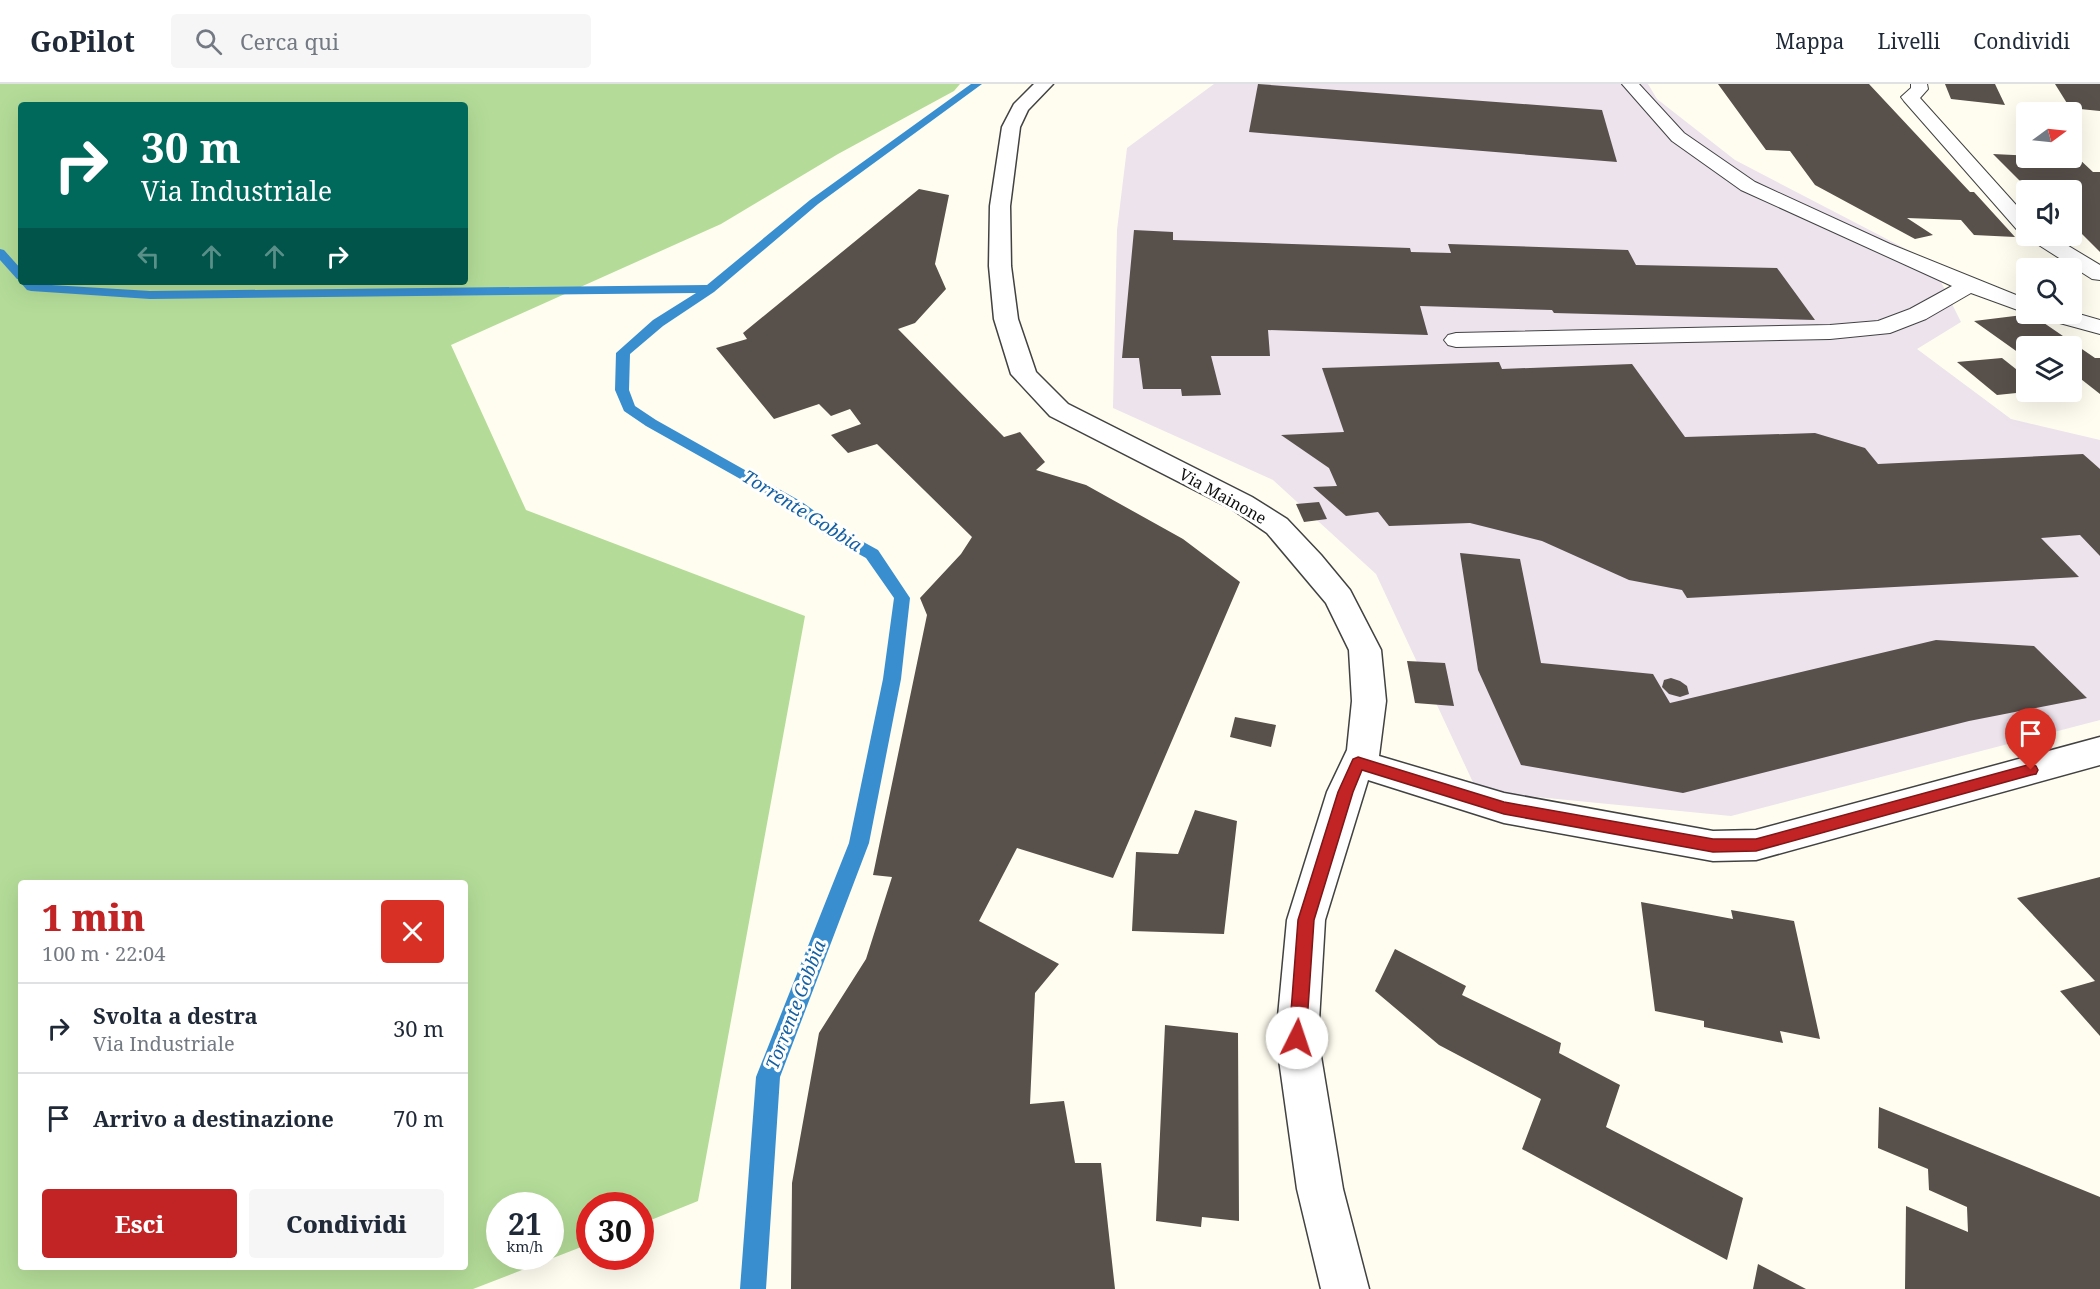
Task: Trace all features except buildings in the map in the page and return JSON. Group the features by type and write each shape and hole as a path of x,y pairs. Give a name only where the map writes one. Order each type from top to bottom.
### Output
{"street":[{"name":"Via Mainone","path":"1044,84 1020,108 1011,128 1000,206 1000,266 1006,319 1024,374 1059,410 1242,503 1276,526 1310,562 1339,598 1365,650 1369,701 1364,750 1345,792 1306,920 1297,1038 1320,1189 1345,1289"},
{"path":"1358,763 1504,808 1713,846 1724,846 1756,845 2100,751"}],"lane":[{"path":"1630,84 1678,137 1748,186 1883,249 2016,302"},
{"path":"1919,84 1920,89 1910,97 2016,217"},
{"path":"2054,246 2100,274"},
{"path":"1456,340 1830,332 1882,328 1918,314 1969,285"},
{"path":"2082,322 2100,327"}],"shaded area":[{"path":"1214,84 1648,84 1657,99 1735,160 1931,262 1961,322 1917,349 2011,419 2100,440 2100,720 1731,816 1477,791 1376,574 1273,480 1113,408 1117,230 1127,148"}],"green space":[{"path":"0,84 960,84 954,91 838,154 721,224 451,345 526,510 805,616 698,1201 654,1219 654,1192 576,1192 576,1249 564,1254 564,1192 486,1192 486,1270 522,1270 473,1289 0,1289"}],"waterway":[{"name":"Torrente Gobbia","path":"753,1289 768,1077 859,843 892,679 902,598 872,554 832,532 797,505 651,423 629,408 622,390 623,353 658,323 710,289 814,202 977,84"},
{"path":"0,253 18,273"},
{"path":"29,285 31,287 150,295 709,289"}],"route":[{"path":"1297,1038 1306,920 1345,792 1358,763 1504,808 1713,846 1756,845 2031,770"}]}
